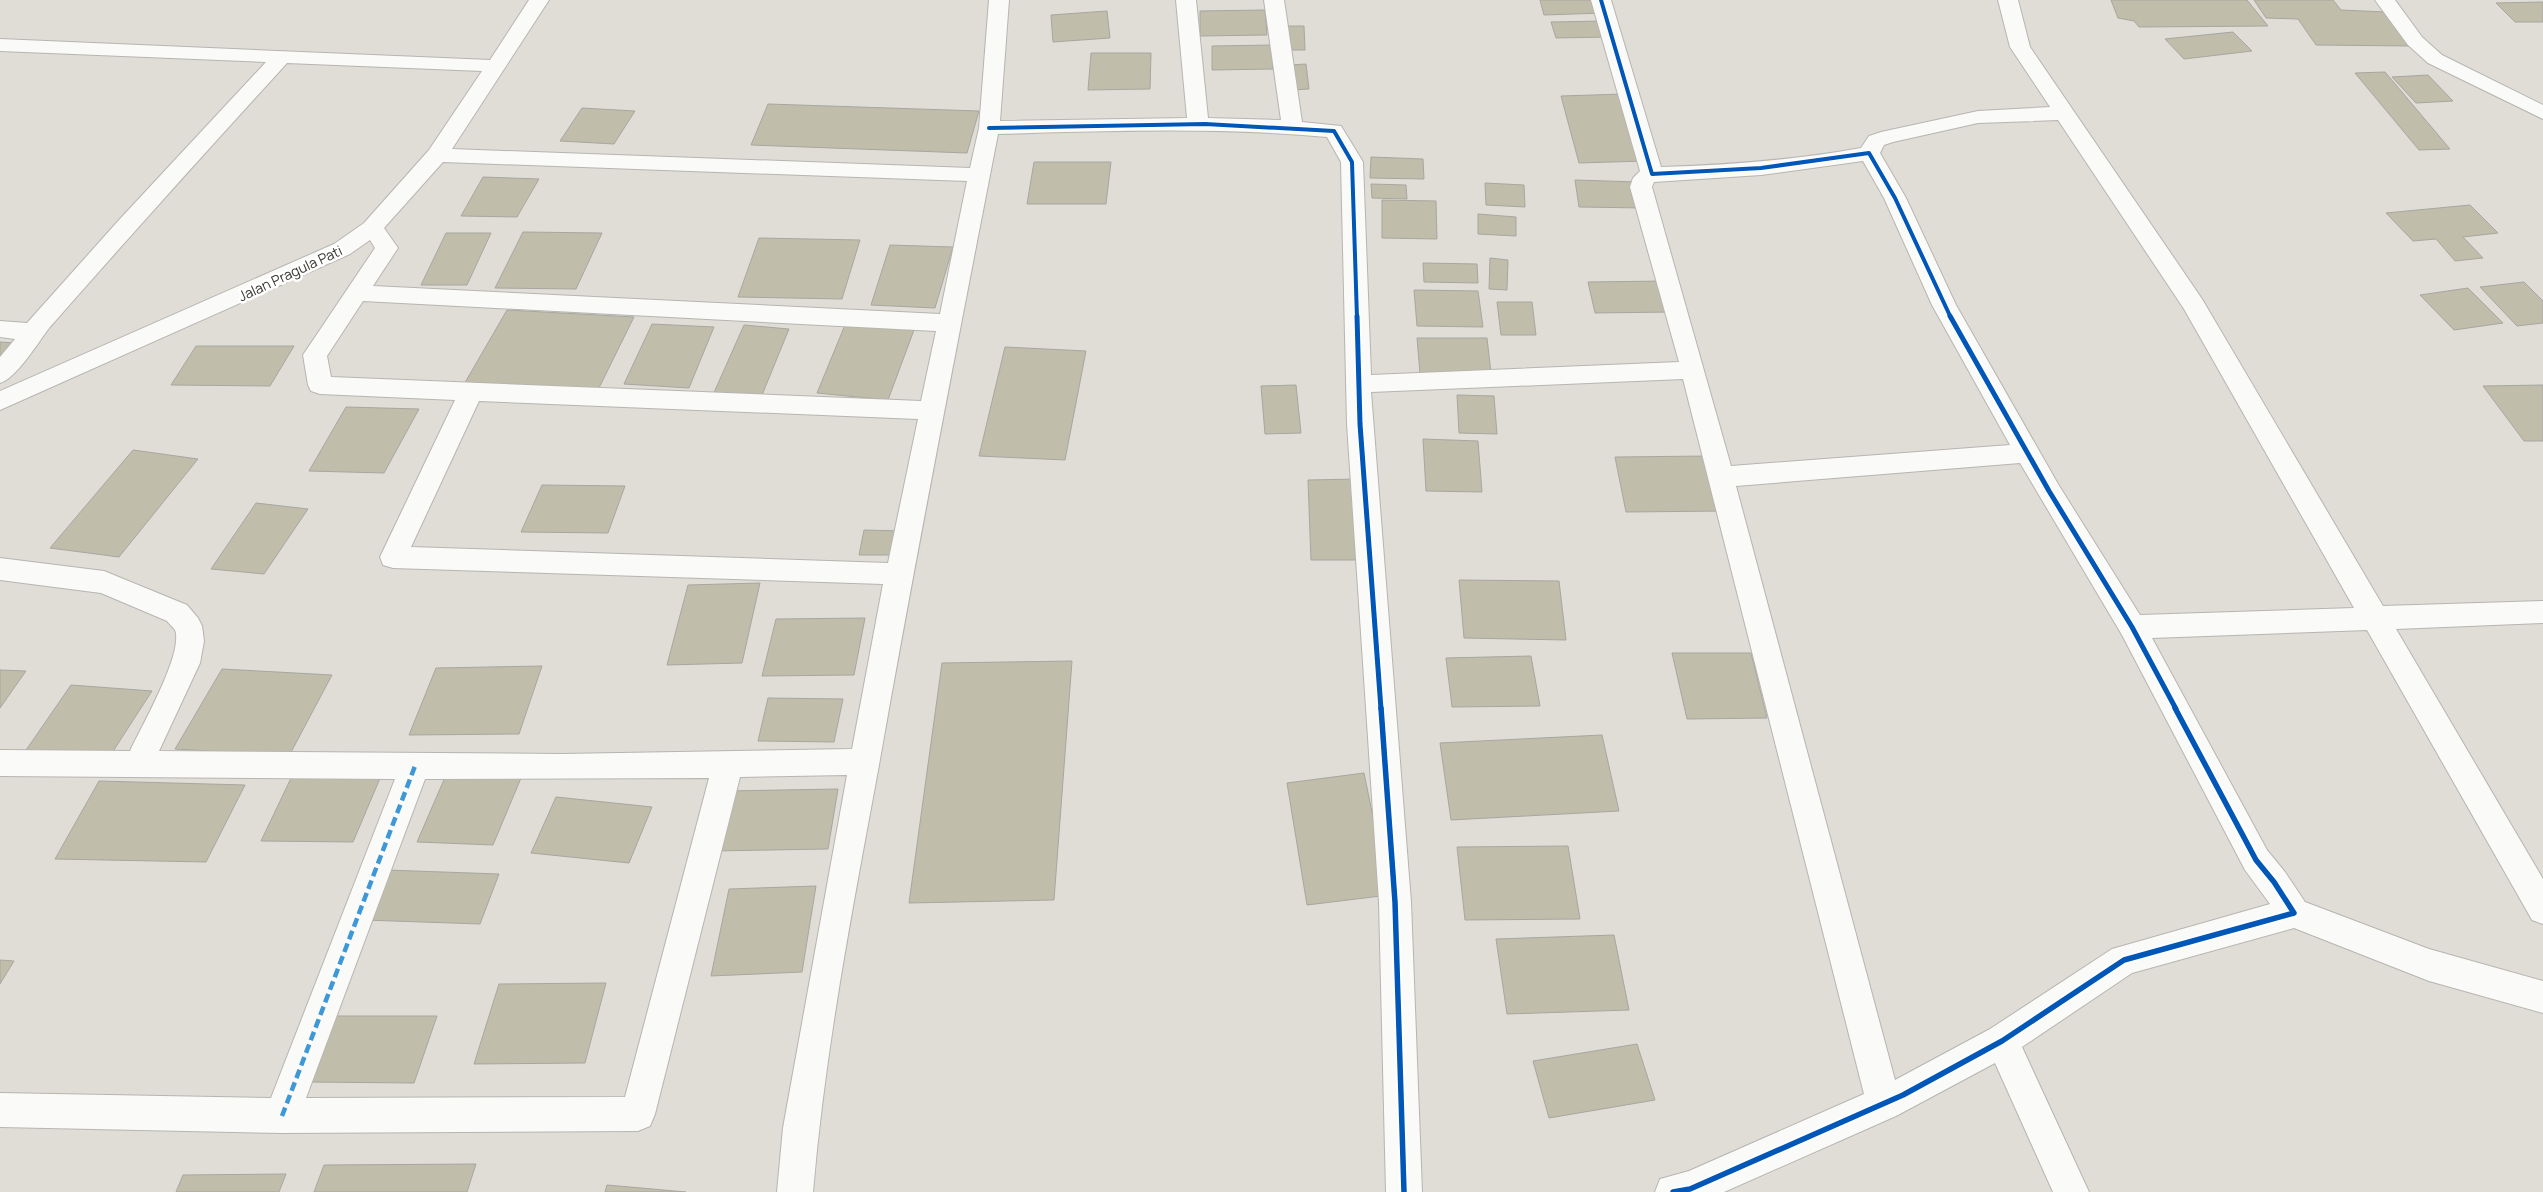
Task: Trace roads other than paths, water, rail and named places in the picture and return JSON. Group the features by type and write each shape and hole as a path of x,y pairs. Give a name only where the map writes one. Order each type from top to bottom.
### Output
{"street":[{"name":"Jalan Pragula Pati","path":"0,401 69,372 342,249 372,228 437,156 539,0"},
{"path":"795,1192 801,1128 838,902 899,574 989,128 998,0"},
{"path":"1186,0 1198,123"},
{"path":"1274,0 1292,127"},
{"path":"1601,0 1652,174"},
{"path":"2008,0 2020,47 2194,305 2543,909"},
{"path":"2385,0 2415,41 2435,59 2543,113"},
{"path":"0,45 495,66"},
{"path":"0,374 33,332 126,225 282,57"},
{"path":"1870,153 1876,141 1888,136 1978,117 2064,113"},
{"path":"989,128 1198,123 1292,127 1334,131 1352,162 1359,384 1395,902 1404,1192"},
{"path":"1870,153 1828,162 1686,174 1652,174 1644,178 1641,187 1693,370 1884,1104"},
{"path":"1870,153 1894,198 1944,305 2028,452 2132,627 2256,860 2274,882 2294,913 2429,965 2543,997"},
{"path":"437,156 980,175"},
{"path":"372,228 387,248 315,355 320,385 932,411"},
{"path":"356,293 950,323"},
{"path":"0,329 33,332"},
{"path":"1359,384 1693,370"},
{"path":"471,391 393,557 899,574"},
{"path":"1721,477 2028,452"},
{"path":"0,569 104,582 177,613 188,626 190,641 186,662 138,763"},
{"path":"2132,627 2543,612"},
{"path":"0,763 562,767 865,762"},
{"path":"0,1110 282,1116 638,1114 728,764"},
{"path":"282,1116 415,766"},
{"path":"1673,1192 1690,1189 1884,1104 2002,1041 2124,960 2294,913"},
{"path":"2002,1041 2071,1192"}]}
